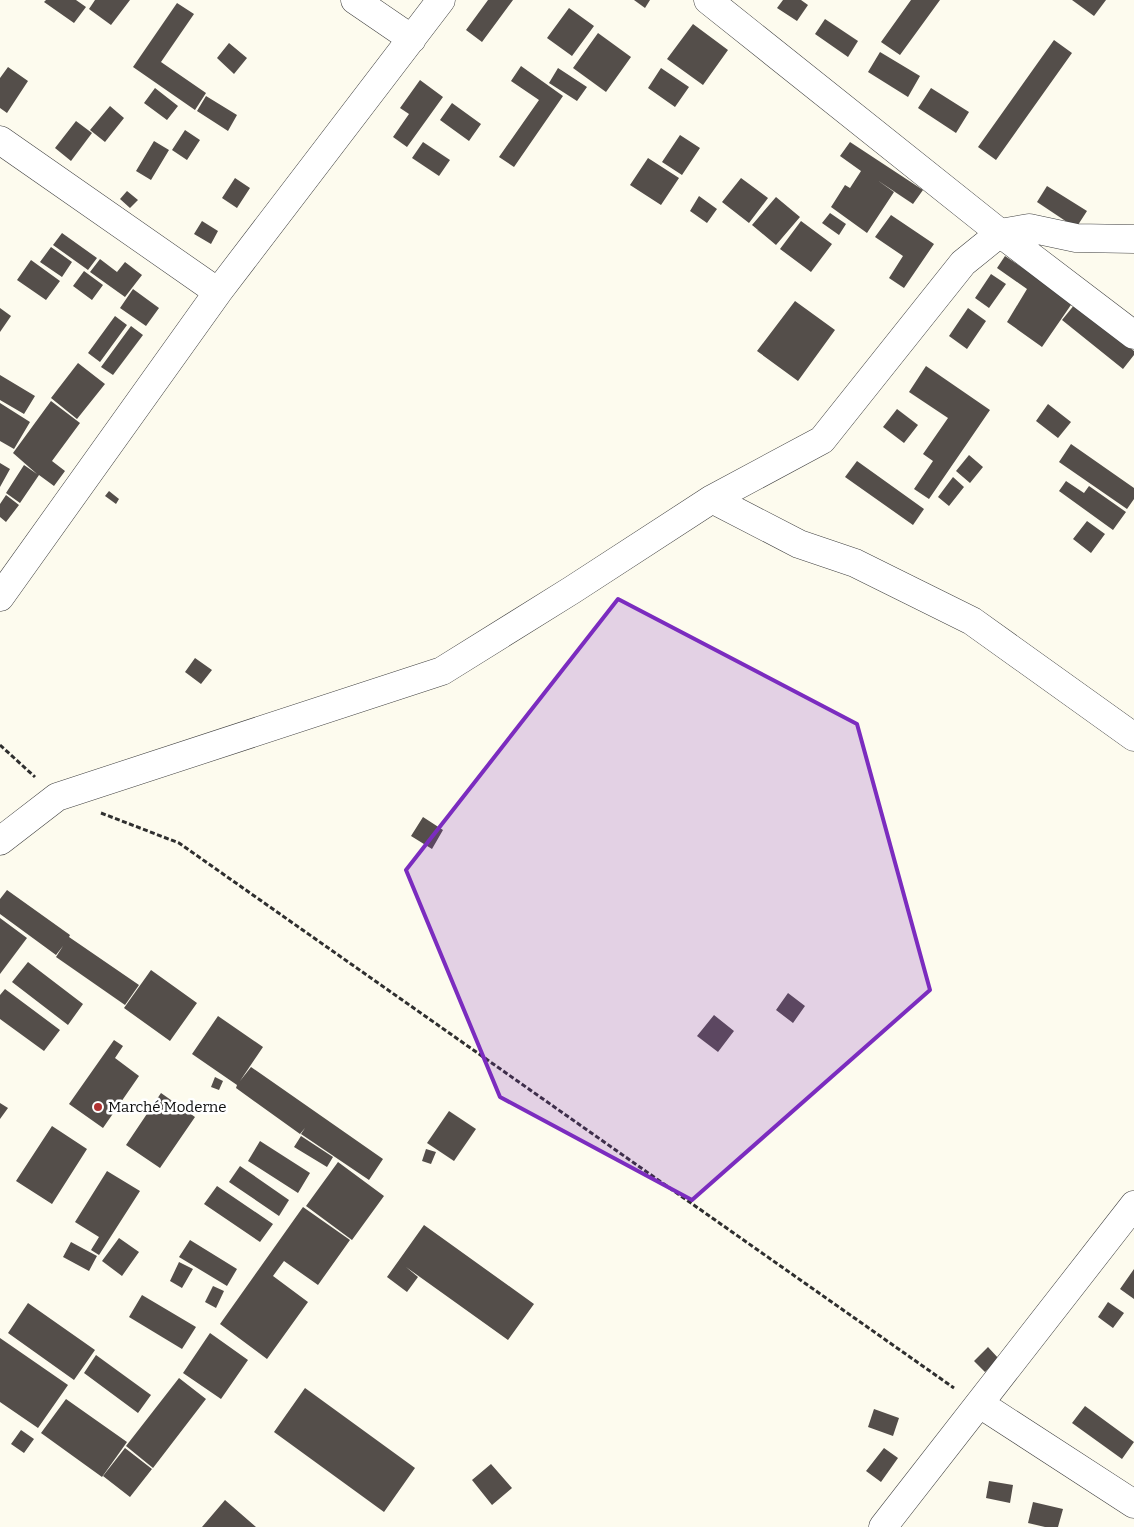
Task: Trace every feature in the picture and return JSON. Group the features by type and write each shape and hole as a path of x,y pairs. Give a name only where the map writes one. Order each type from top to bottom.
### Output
{"street":[{"path":"356,0 412,39"},
{"path":"0,598 218,292 441,0"},
{"path":"708,0 1000,233 1134,335"},
{"path":"0,140 218,292"},
{"path":"0,841 58,797 442,671 572,590 712,499 822,440 963,263 1000,233 1029,228 1076,238 1134,240"},
{"path":"712,499 799,544 855,563 972,621 1134,737"},
{"path":"883,1527 1134,1205"},
{"path":"980,1404 1134,1504"}],"path":[{"path":"0,745 58,797 179,843 910,1358 980,1404"}],"highlighted area":[{"path":"618,599 857,724 930,990 692,1200 500,1097 406,870"}],"building":[{"path":"46,0 76,0 86,7 74,23 44,2"},
{"path":"95,0 130,0 111,25 89,9"},
{"path":"488,0 513,0 482,42 466,30"},
{"path":"634,0 650,0 645,8"},
{"path":"783,0 801,0 808,5 797,21 777,8"},
{"path":"911,0 940,0 900,55 881,42"},
{"path":"1072,0 1106,0 1094,16"},
{"path":"177,3 194,14 161,62 206,93 195,110 133,67"},
{"path":"569,8 594,26 572,56 547,38"},
{"path":"825,19 858,41 848,57 815,34"},
{"path":"693,24 728,50 703,85 667,59"},
{"path":"598,33 631,57 606,92 573,68"},
{"path":"1054,40 1072,53 996,160 978,147"},
{"path":"229,43 247,58 234,74 217,58"},
{"path":"880,52 920,76 908,97 868,72"},
{"path":"521,66 563,96 514,167 499,157 539,100 511,81"},
{"path":"8,67 28,81 7,113 0,108 0,78"},
{"path":"558,68 587,87 577,101 549,83"},
{"path":"661,68 689,87 675,107 648,88"},
{"path":"420,80 443,97 407,147 393,137 409,114 400,108"},
{"path":"155,88 178,106 167,120 144,103"},
{"path":"931,88 969,112 956,133 918,108"},
{"path":"206,96 237,115 228,131 197,111"},
{"path":"452,103 481,124 469,141 440,120"},
{"path":"110,106 124,118 105,142 90,130"},
{"path":"76,121 92,133 71,161 55,148"},
{"path":"185,130 200,140 187,160 172,150"},
{"path":"680,135 700,148 682,175 662,162"},
{"path":"154,141 169,150 151,180 136,171"},
{"path":"423,142 450,160 439,176 412,158"},
{"path":"850,142 923,190 913,204 877,180 894,192 867,233 831,207 845,185 850,188 861,171 840,156"},
{"path":"648,158 679,178 661,205 630,185"},
{"path":"235,178 250,188 237,208 222,198"},
{"path":"741,178 768,198 749,223 722,202"},
{"path":"1047,186 1087,211 1076,228 1037,202"},
{"path":"127,191 138,200 130,208 120,199"},
{"path":"699,196 717,209 707,223 690,211"},
{"path":"776,197 800,217 776,245 752,225"},
{"path":"830,213 846,224 839,235 822,223"},
{"path":"891,215 934,244 904,288 889,278 903,256 875,237"},
{"path":"202,221 218,231 211,244 194,234"},
{"path":"801,221 832,244 811,272 780,249"},
{"path":"62,233 97,258 88,270 53,245"},
{"path":"51,247 72,262 62,277 40,262"},
{"path":"1005,256 1073,302 1042,347 1007,322 1027,289 997,268"},
{"path":"100,259 117,272 125,262 142,275 125,297 90,272"},
{"path":"31,260 60,281 46,300 17,280"},
{"path":"84,271 103,285 92,300 73,286"},
{"path":"991,274 1006,284 989,308 975,298"},
{"path":"133,289 159,308 146,326 120,308"},
{"path":"795,301 835,330 798,381 757,351"},
{"path":"1075,304 1134,351 1134,355 1123,369 1062,320"},
{"path":"0,308 11,316 0,332"},
{"path":"968,308 986,321 967,349 949,336"},
{"path":"115,316 127,325 100,362 88,353"},
{"path":"131,326 143,335 113,375 101,367"},
{"path":"78,363 105,384 77,419 51,398"},
{"path":"926,366 990,410 929,499 914,489 933,461 923,454 948,418 909,392"},
{"path":"0,375 35,396 24,414 0,400"},
{"path":"51,401 80,423 52,461 65,471 54,486 39,475 20,503 6,493 24,465 37,474 13,453"},
{"path":"0,403 30,422 14,449 0,441"},
{"path":"1048,404 1071,422 1058,438 1036,421"},
{"path":"897,409 918,425 904,443 883,427"},
{"path":"1071,444 1134,488 1134,499 1127,509 1059,462"},
{"path":"969,455 983,467 970,483 956,471"},
{"path":"857,461 924,509 913,525 845,477"},
{"path":"0,463 10,469 0,487"},
{"path":"953,477 964,487 949,506 938,497"},
{"path":"1066,481 1084,493 1089,486 1126,512 1113,530 1059,491"},
{"path":"109,491 119,499 116,504 105,496"},
{"path":"6,495 19,505 6,522 0,517 0,504"},
{"path":"1087,521 1105,534 1091,553 1073,539"},
{"path":"195,658 212,670 201,684 185,672"},
{"path":"423,817 443,830 432,849 411,836"},
{"path":"7,890 70,935 69,937 139,985 125,1005 56,957 63,946 56,955 0,914 0,899"},
{"path":"0,918 27,938 0,974"},
{"path":"28,962 83,1004 68,1025 12,982"},
{"path":"151,970 197,1003 170,1041 124,1008"},
{"path":"5,989 60,1030 44,1051 0,1019 0,995"},
{"path":"788,993 805,1006 793,1023 776,1010"},
{"path":"714,1015 734,1031 718,1052 697,1036"},
{"path":"218,1016 263,1047 240,1081 251,1067 383,1159 369,1180 301,1134 305,1128 300,1134 236,1088 237,1085 192,1054"},
{"path":"114,1040 123,1046 115,1058 139,1076 103,1128 69,1104"},
{"path":"215,1077 223,1081 219,1090 211,1087"},
{"path":"161,1093 195,1117 160,1168 126,1145"},
{"path":"0,1103 8,1108 0,1119"},
{"path":"449,1111 476,1129 454,1161 427,1143"},
{"path":"52,1126 87,1149 52,1204 16,1181"},
{"path":"301,1136 333,1157 327,1167 294,1147"},
{"path":"260,1141 310,1173 298,1193 248,1161"},
{"path":"426,1149 436,1152 431,1164 422,1161"},
{"path":"338,1162 384,1196 352,1240 306,1206"},
{"path":"240,1166 289,1200 279,1216 229,1182"},
{"path":"107,1171 140,1191 99,1255 91,1250 99,1237 75,1222"},
{"path":"217,1186 273,1224 260,1242 204,1204"},
{"path":"303,1207 350,1240 318,1285 284,1261 273,1276 308,1302 267,1359 220,1324"},
{"path":"424,1225 534,1304 508,1340 406,1267 418,1277 407,1292 387,1277"},
{"path":"119,1238 139,1252 122,1276 102,1261"},
{"path":"190,1240 237,1269 227,1286 179,1257"},
{"path":"71,1242 97,1256 89,1271 63,1257"},
{"path":"179,1262 193,1269 182,1288 170,1281"},
{"path":"1134,1269 1134,1299 1120,1289"},
{"path":"213,1286 224,1291 216,1308 205,1302"},
{"path":"142,1295 196,1327 182,1349 129,1317"},
{"path":"1108,1302 1124,1313 1113,1328 1098,1317"},
{"path":"28,1303 95,1350 74,1380 8,1333"},
{"path":"210,1333 248,1360 221,1399 183,1373"},
{"path":"0,1338 68,1385 38,1428 0,1402"},
{"path":"988,1347 999,1359 985,1372 974,1361"},
{"path":"96,1355 151,1395 138,1413 84,1373"},
{"path":"179,1378 206,1399 153,1468 126,1446"},
{"path":"305,1388 415,1468 384,1512 274,1432"},
{"path":"66,1399 127,1442 102,1477 41,1433"},
{"path":"1085,1406 1134,1442 1122,1459 1072,1423"},
{"path":"874,1409 899,1418 893,1436 868,1427"},
{"path":"21,1430 34,1439 24,1453 11,1444"},
{"path":"125,1448 152,1469 130,1497 103,1476"},
{"path":"884,1448 898,1458 881,1482 866,1471"},
{"path":"491,1464 512,1488 492,1505 472,1480"},
{"path":"989,1481 1013,1485 1010,1503 986,1498"},
{"path":"225,1500 256,1527 202,1527"},
{"path":"1033,1502 1063,1509 1058,1527 1045,1527 1028,1523"}],"place":[{"name":"Marché Moderne","path":"98,1107"}]}
